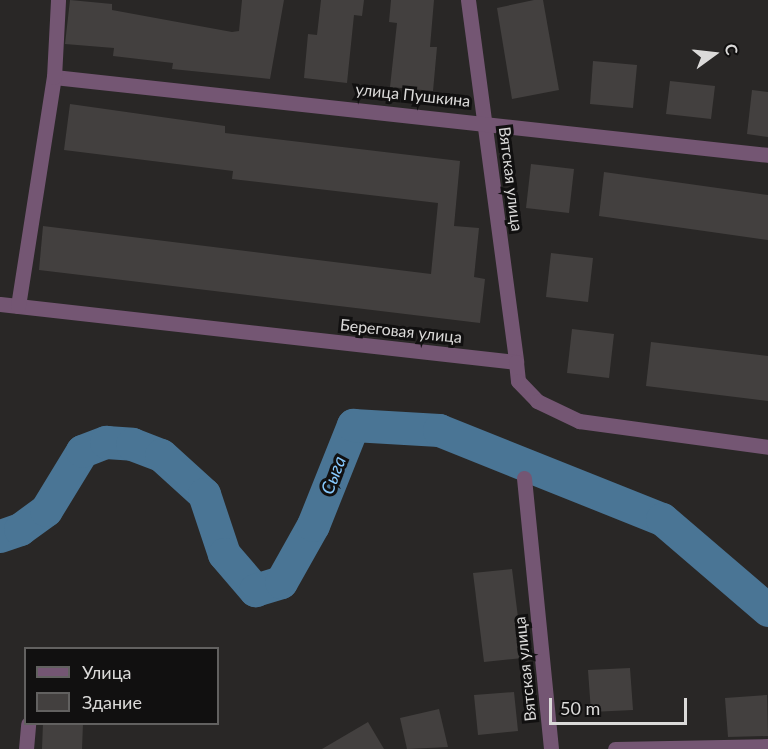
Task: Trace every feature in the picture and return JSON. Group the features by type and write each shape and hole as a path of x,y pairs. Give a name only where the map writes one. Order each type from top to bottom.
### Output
{"street":[{"path":"18,306 54,77 58,0"},
{"name":"Вятская улица","path":"468,0 486,121 516,362"},
{"name":"улица Пушкина","path":"54,77 486,121 768,155"},
{"name":"Береговая улица","path":"0,304 516,362"},
{"path":"516,362 518,381 537,401 579,421 768,447"},
{"name":"Вятская улица","path":"524,478 551,749"},
{"path":"26,749 28,725"},
{"path":"615,749 768,746"}],"building":[{"path":"70,0 112,4 112,10 232,32 239,31 242,0 284,0 270,79 172,69 173,63 113,56 114,48 65,44"},
{"path":"321,0 364,0 362,16 354,15 347,83 304,78 308,34 317,35"},
{"path":"391,0 434,0 430,47 437,47 433,91 390,87 397,23 389,22"},
{"path":"543,0 559,90 512,99 497,8"},
{"path":"593,61 637,65 633,108 590,104"},
{"path":"670,81 715,86 711,119 666,114"},
{"path":"752,90 768,92 768,137 747,134"},
{"path":"70,104 225,126 225,133 460,161 454,226 479,228 474,277 485,279 480,323 39,270 43,226 431,274 438,203 232,179 233,171 64,150"},
{"path":"531,164 574,169 569,213 526,208"},
{"path":"604,172 768,195 768,240 599,216"},
{"path":"551,253 593,258 588,302 546,297"},
{"path":"572,329 614,334 609,378 567,373"},
{"path":"651,342 768,356 768,401 646,386"},
{"path":"512,569 523,658 484,662 473,573"},
{"path":"630,668 633,710 591,712 588,670"},
{"path":"514,692 518,731 478,735 474,695"},
{"path":"767,695 768,736 728,737 725,698"},
{"path":"439,709 448,747 407,749 400,718"},
{"path":"368,722 384,749 322,749"},
{"path":"43,725 83,725 82,749 42,749"}],"waterway":[{"name":"Сыга","path":"0,536 20,529 46,510 82,451 106,442 132,444 161,455 204,494 224,554 255,590 281,582 313,525 353,425 439,430 662,519 768,610"}]}
